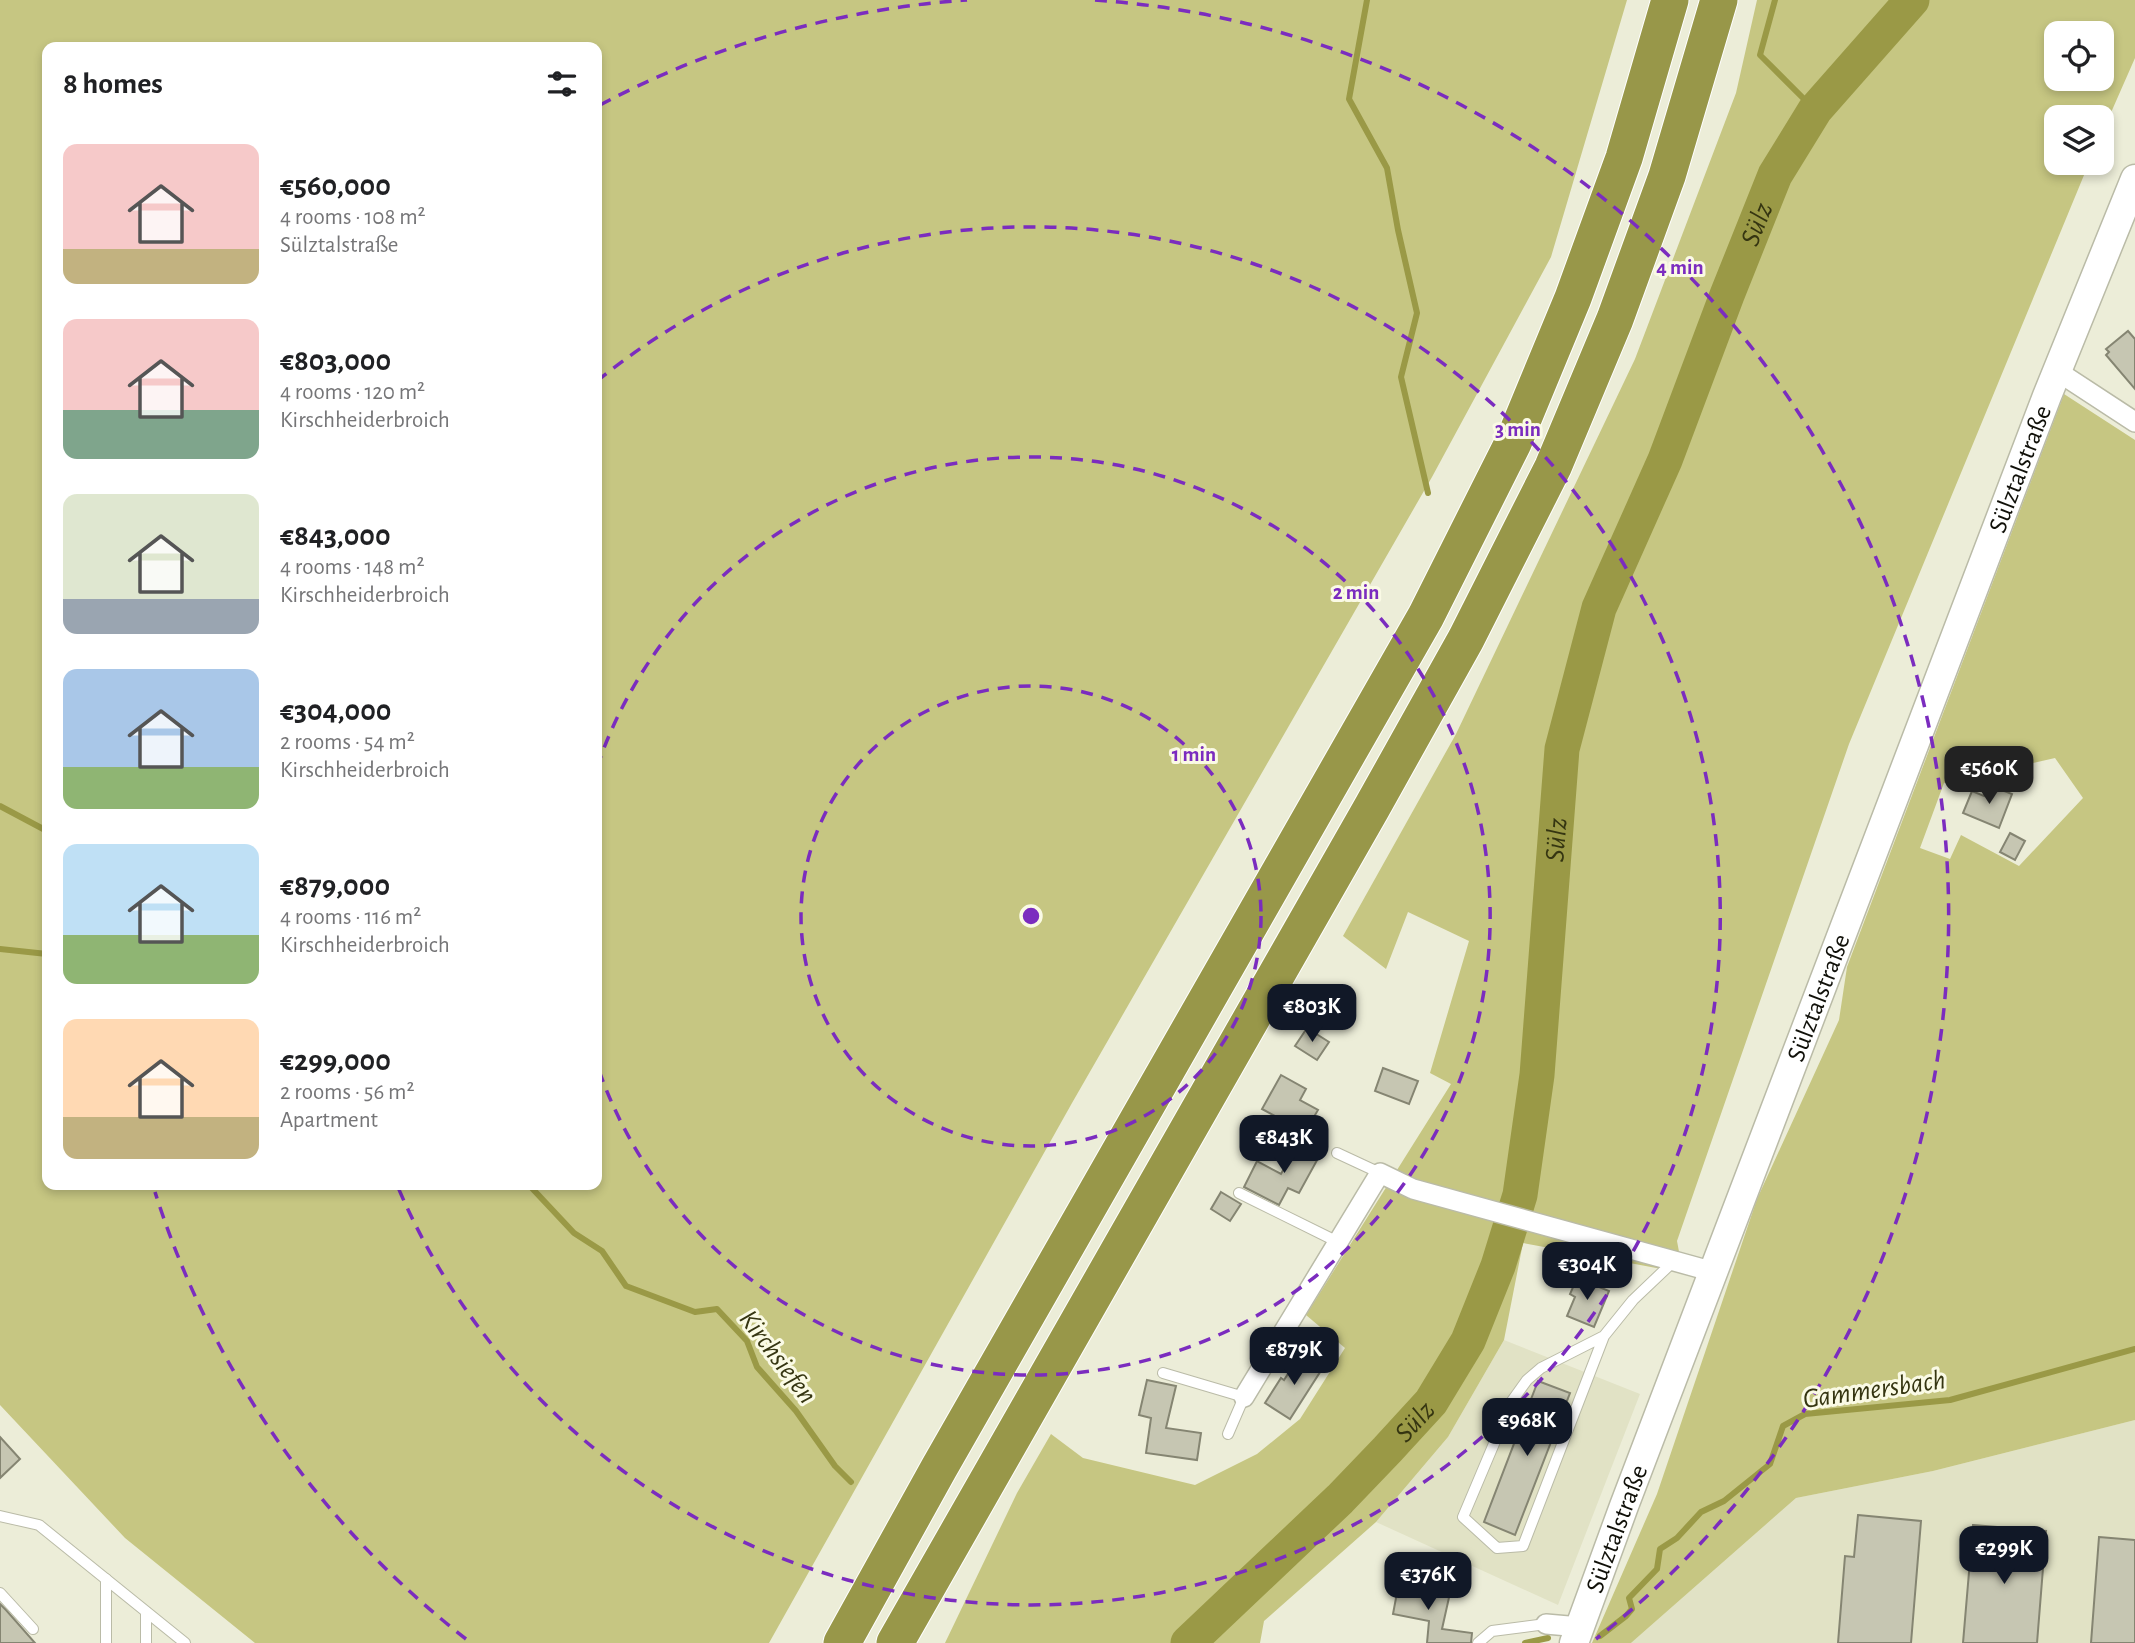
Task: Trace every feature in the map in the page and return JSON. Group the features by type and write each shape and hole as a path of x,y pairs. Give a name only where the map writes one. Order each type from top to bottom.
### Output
{"highway":[{"path":"842,1643 939,1468 1426,616 1513,443 1573,298 1624,158 1670,0"},
{"path":"895,1643 1385,784 1466,639 1553,467 1615,319 1667,176 1719,0"}],"main road":[{"name":"Sülztalstraße","path":"1577,1635 2052,384 2135,179"}],"street":[{"name":"Sülztalstraße","path":"2052,384 2135,422"},
{"path":"1244,1397 1380,1173 1413,1189 1714,1272"},
{"name":"Sülztalstraße","path":"1546,1625 1577,1635"}],"lane":[{"path":"1337,1153 1380,1173"},
{"path":"1239,1193 1338,1242"},
{"path":"1604,1336 1541,1368 1527,1380 1512,1401 1463,1517 1497,1548 1524,1546 1604,1336 1633,1300 1674,1261"},
{"path":"1163,1373 1244,1397 1228,1434"},
{"path":"0,1516 39,1525 185,1643"},
{"path":"106,1579 106,1643"},
{"path":"0,1593 33,1629"},
{"path":"146,1612 146,1643"},
{"path":"1478,1643 1492,1631 1546,1625"}],"shaded area":[{"path":"0,0 1627,0 1551,257 1432,477 1072,1103 769,1643 255,1643 125,1538 0,1405"},
{"path":"1757,0 2135,0 2135,58 2114,106 2044,105 2044,175 2084,175 1849,744 1677,1241 1683,1273 1523,1243 1504,1340 1448,1437 1376,1522 1264,1621 1260,1643 945,1643 1017,1493 1051,1434 1083,1458 1195,1485 1257,1454 1300,1419 1345,1348 1306,1315 1451,1084 1430,1073 1469,941 1408,912 1386,969 1343,936 1456,734 1635,359 1736,93"},
{"path":"2064,394 2135,440 2135,1420 1933,1471 1796,1498 1631,1643 1592,1643 1657,1494 1757,1199 1839,1020 1847,967","holes":["2055,758 2083,798 2019,866 1961,835 1950,859 1920,848 1944,783"]},
{"path":"1504,1340 1640,1394 1558,1605 1376,1522 1448,1437"},
{"path":"2135,1420 2135,1643 1631,1643 1796,1498 1933,1471"}],"building":[{"path":"2128,331 2135,339 2135,389 2106,355 2109,352 2106,349"},
{"path":"1989,785 2012,794 1999,828 1963,813 1972,791 1984,796"},
{"path":"2010,833 2025,841 2015,860 2000,852"},
{"path":"1307,1028 1329,1042 1317,1060 1295,1046"},
{"path":"1383,1068 1418,1081 1409,1104 1375,1091"},
{"path":"1281,1075 1306,1089 1300,1100 1318,1110 1305,1132 1262,1109"},
{"path":"1299,1141 1321,1153 1299,1193 1288,1188 1279,1205 1244,1187 1257,1161 1281,1174"},
{"path":"1221,1192 1241,1204 1230,1221 1211,1209"},
{"path":"1577,1278 1609,1291 1594,1327 1567,1316 1575,1297 1570,1294"},
{"path":"1300,1355 1322,1369 1290,1419 1265,1403"},
{"path":"1147,1380 1176,1386 1166,1428 1201,1433 1197,1460 1146,1453 1151,1418 1139,1415"},
{"path":"1538,1381 1570,1393 1515,1535 1484,1522"},
{"path":"0,1437 20,1459 0,1478"},
{"path":"1858,1515 1921,1521 1911,1643 1838,1643 1845,1556 1854,1557"},
{"path":"1973,1525 2046,1531 2037,1643 1963,1643"},
{"path":"2099,1537 2135,1540 2135,1643 2091,1643"},
{"path":"1399,1582 1450,1593 1442,1629 1472,1633 1471,1643 1427,1643 1429,1621 1393,1614"},
{"path":"0,1604 6,1610 35,1643 0,1643"}],"waterway":[{"path":"1367,0 1349,99 1387,168 1417,313 1401,377 1428,493"},
{"path":"1775,0 1760,55 1815,110"},
{"name":"Sülz","path":"1188,1643 1340,1499 1387,1450 1431,1402 1468,1341 1498,1266 1520,1195 1537,1075 1562,749 1599,608 1665,460 1775,175 1815,110 1912,0"},
{"name":"Kirchsiefen","path":"0,806 42,828"},
{"path":"0,949 42,953"},
{"name":"Kirchsiefen","path":"534,1190 574,1233 602,1251 626,1286 695,1312 717,1309 747,1341 757,1367 796,1411 835,1466 851,1482"},
{"name":"Gammersbach","path":"1600,1636 1632,1609 1629,1598 1657,1569 1660,1549 1677,1538 1701,1512 1724,1501 1770,1464 1783,1426 1805,1414 1950,1400 2135,1349"},
{"name":"Gammersbach","path":"1525,1643 1548,1638"}]}
